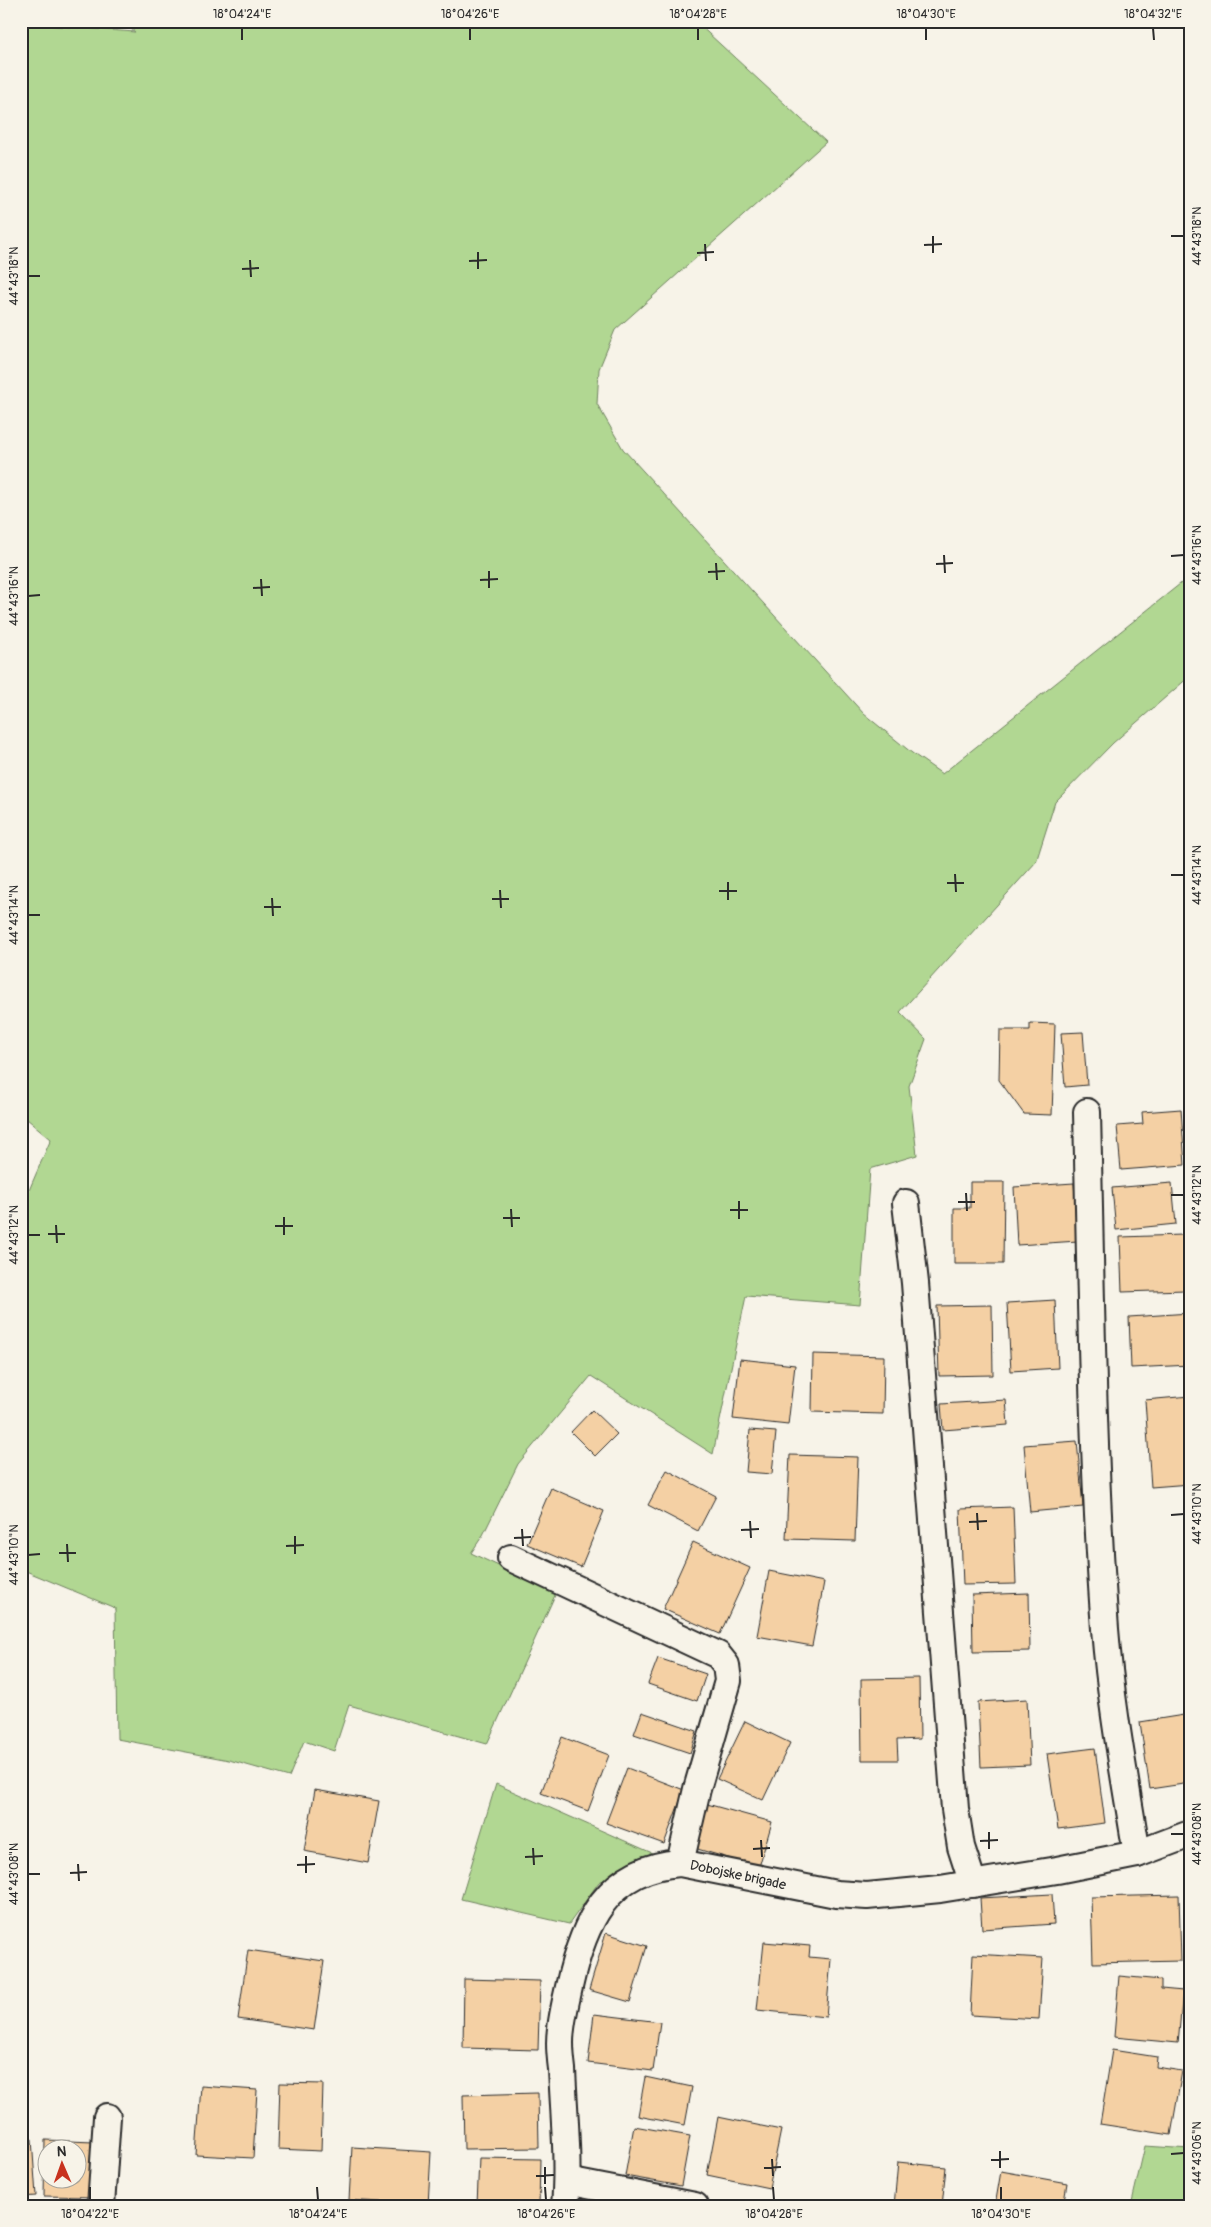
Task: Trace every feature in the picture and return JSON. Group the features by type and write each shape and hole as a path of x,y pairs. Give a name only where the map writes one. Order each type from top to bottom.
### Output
{"street":[{"path":"1086,1112 1096,1493 1106,1631 1119,1744 1137,1854"},
{"path":"906,1203 916,1293 955,1809 961,1847 973,1884"},
{"path":"512,1558 718,1655 726,1665 728,1681 699,1780 680,1863"},
{"name":"Dobojske brigade","path":"566,2194 560,2043 562,2018 581,1939 589,1922 600,1905 613,1891 630,1878 664,1864 680,1863 836,1894 867,1896 973,1884 1057,1870 1137,1854 1190,1834"},
{"path":"101,2206 107,2117"},
{"path":"566,2194 695,2206"}],"green space":[{"path":"21,21 37,21 45,25 135,32 121,21 695,21 826,142 615,330 599,369 597,404 623,449 864,714 912,753 942,774 1190,576 1190,676 1113,743 1055,802 1036,862 900,1012 926,1039 909,1086 917,1155 870,1169 860,1305 746,1296 713,1454 591,1376 518,1464 483,1535 471,1553 556,1593 487,1744 349,1705 334,1751 304,1741 289,1777 229,1760 117,1739 115,1608 21,1569 21,1209 51,1139 21,1114"},
{"path":"496,1784 659,1856 599,1882 569,1924 461,1899"},
{"path":"1145,2146 1190,2149 1190,2206 1131,2206"}],"building":[{"path":"1030,1023 1055,1024 1052,1115 1024,1114 999,1080 1000,1030 1030,1030"},
{"path":"1083,1032 1087,1085 1065,1087 1061,1033"},
{"path":"1181,1109 1185,1165 1121,1170 1117,1126 1143,1124 1142,1112"},
{"path":"970,1182 1004,1182 1003,1264 954,1264 954,1208 970,1208"},
{"path":"1074,1183 1078,1241 1017,1245 1014,1187"},
{"path":"1172,1183 1176,1224 1116,1230 1112,1188"},
{"path":"1183,1235 1185,1290 1122,1292 1120,1237"},
{"path":"1055,1300 1058,1368 1011,1371 1007,1303"},
{"path":"992,1305 993,1375 939,1376 937,1306"},
{"path":"1190,1313 1190,1365 1131,1368 1129,1317"},
{"path":"813,1354 884,1356 883,1414 812,1412"},
{"path":"740,1359 795,1365 788,1425 733,1419"},
{"path":"1190,1396 1190,1484 1151,1487 1145,1400"},
{"path":"1006,1400 1008,1425 943,1430 941,1404"},
{"path":"592,1410 617,1434 595,1456 571,1432"},
{"path":"750,1430 776,1432 772,1474 746,1472"},
{"path":"1077,1441 1083,1507 1030,1512 1024,1445"},
{"path":"790,1455 858,1457 855,1541 786,1539"},
{"path":"667,1470 716,1496 698,1531 648,1505"},
{"path":"551,1488 604,1511 581,1567 527,1544"},
{"path":"1013,1507 1016,1584 963,1585 960,1509"},
{"path":"693,1542 750,1568 720,1634 663,1609"},
{"path":"769,1571 824,1582 812,1646 757,1636"},
{"path":"1029,1593 1030,1651 973,1652 972,1595"},
{"path":"658,1658 706,1674 697,1701 648,1684"},
{"path":"919,1678 920,1739 897,1740 898,1760 862,1760 861,1679"},
{"path":"1027,1699 1030,1765 981,1767 978,1702"},
{"path":"642,1712 697,1731 690,1753 634,1734"},
{"path":"1190,1714 1190,1783 1150,1789 1140,1722"},
{"path":"745,1721 790,1743 763,1800 717,1779"},
{"path":"562,1737 609,1755 588,1811 541,1793"},
{"path":"1095,1748 1105,1823 1058,1829 1047,1754"},
{"path":"627,1768 684,1790 664,1844 606,1823"},
{"path":"315,1790 379,1801 368,1863 304,1851"},
{"path":"707,1804 772,1822 759,1867 694,1848"},
{"path":"1052,1894 1054,1924 982,1929 980,1898"},
{"path":"1179,1895 1181,1961 1093,1963 1091,1897"},
{"path":"606,1933 647,1946 630,2002 589,1990"},
{"path":"764,1942 810,1946 809,1957 831,1959 826,2017 757,2010"},
{"path":"248,1950 324,1961 314,2030 238,2019"},
{"path":"973,1954 1043,1958 1039,2019 970,2015"},
{"path":"1119,1976 1161,1980 1161,1989 1183,1991 1178,2043 1114,2037"},
{"path":"464,1979 540,1981 538,2050 463,2048"},
{"path":"594,2014 660,2022 653,2071 588,2063"},
{"path":"1112,2050 1157,2057 1156,2067 1182,2071 1171,2135 1100,2124"},
{"path":"645,2077 692,2087 685,2125 638,2116"},
{"path":"280,2083 323,2084 321,2151 278,2149"},
{"path":"201,2086 257,2090 253,2158 196,2155"},
{"path":"538,2093 539,2148 464,2149 463,2095"},
{"path":"718,2117 781,2130 769,2188 707,2175"},
{"path":"634,2126 690,2136 681,2186 625,2176"},
{"path":"21,2139 32,2139 36,2196 21,2197"},
{"path":"88,2142 93,2142 92,2197 44,2196 44,2190 88,2190"},
{"path":"352,2147 431,2152 428,2205 349,2200"},
{"path":"479,2158 540,2159 539,2206 477,2205"},
{"path":"898,2162 946,2167 942,2206 894,2206"},
{"path":"1001,2171 1067,2183 1063,2206 995,2206"}]}
